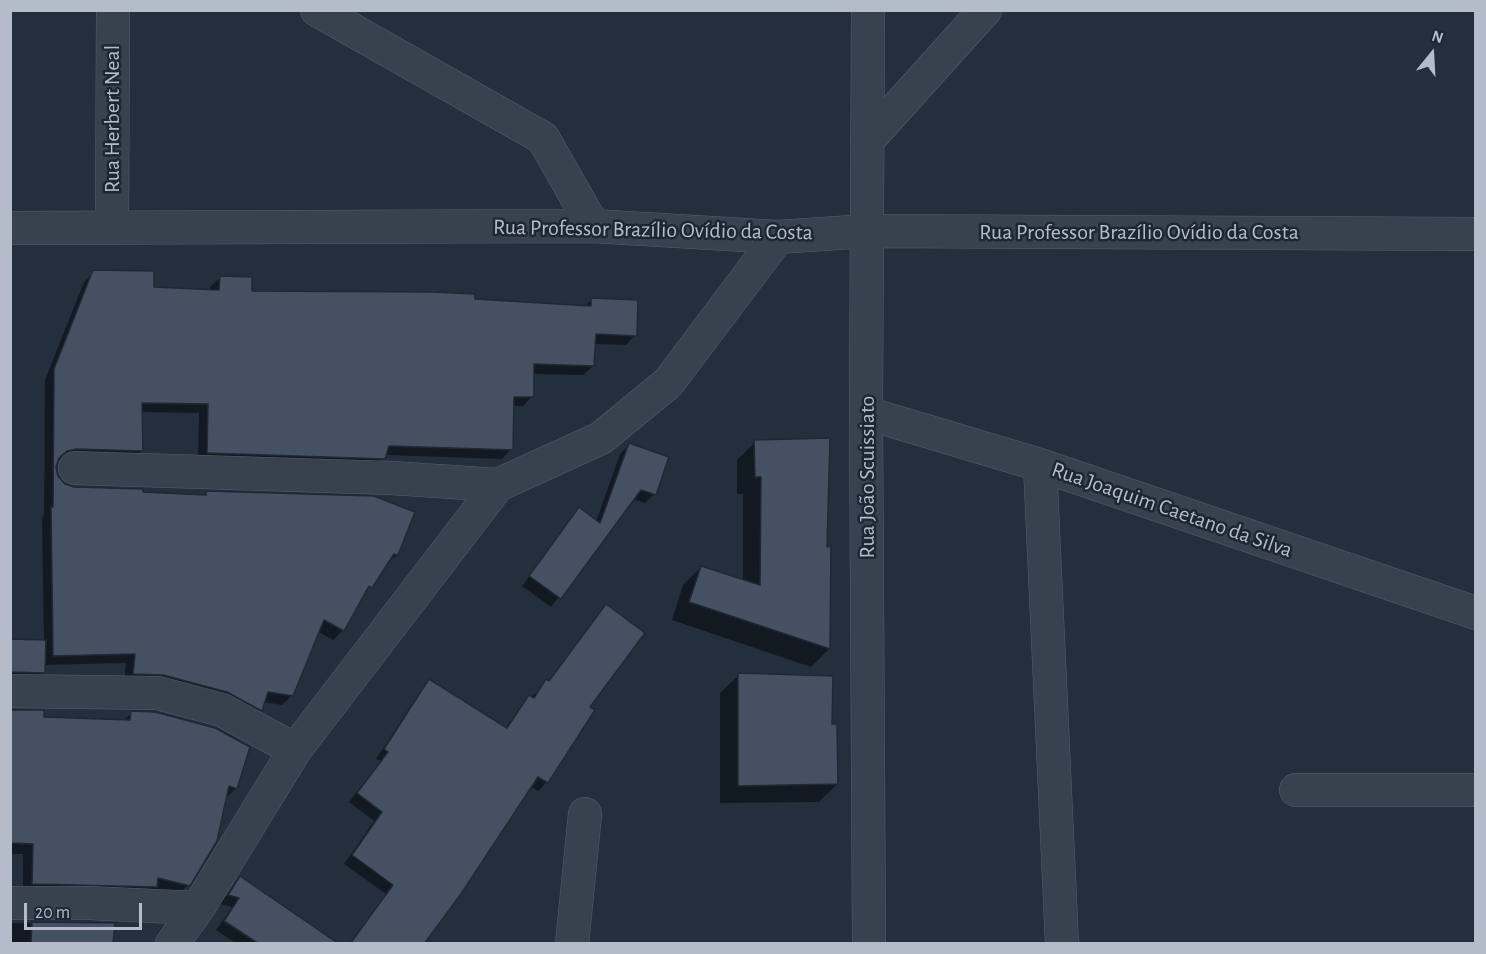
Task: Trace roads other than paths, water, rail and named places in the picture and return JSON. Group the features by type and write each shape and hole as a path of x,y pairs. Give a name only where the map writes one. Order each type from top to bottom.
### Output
{"street":[{"name":"Rua Herbert Neal","path":"112,228 113,10"},
{"path":"317,10 543,138 593,226"},
{"name":"Rua João Scuissiato","path":"868,10 866,413 869,944"},
{"path":"867,141 984,10"},
{"name":"Rua Professor Brazílio Ovídio da Costa","path":"10,228 593,226 778,237 867,231 1476,234"},
{"path":"172,944 198,908 295,750 498,485 601,438 668,383 778,237"},
{"name":"Rua Joaquim Caetano da Silva","path":"866,413 1040,465 1476,613"},
{"path":"1040,465 1062,944"},
{"path":"75,468 390,478 498,485"},
{"path":"10,691 158,693 222,710 295,750"},
{"path":"1296,790 1476,790"},
{"path":"572,944 585,814"},
{"path":"10,903 88,903 198,908"}]}
